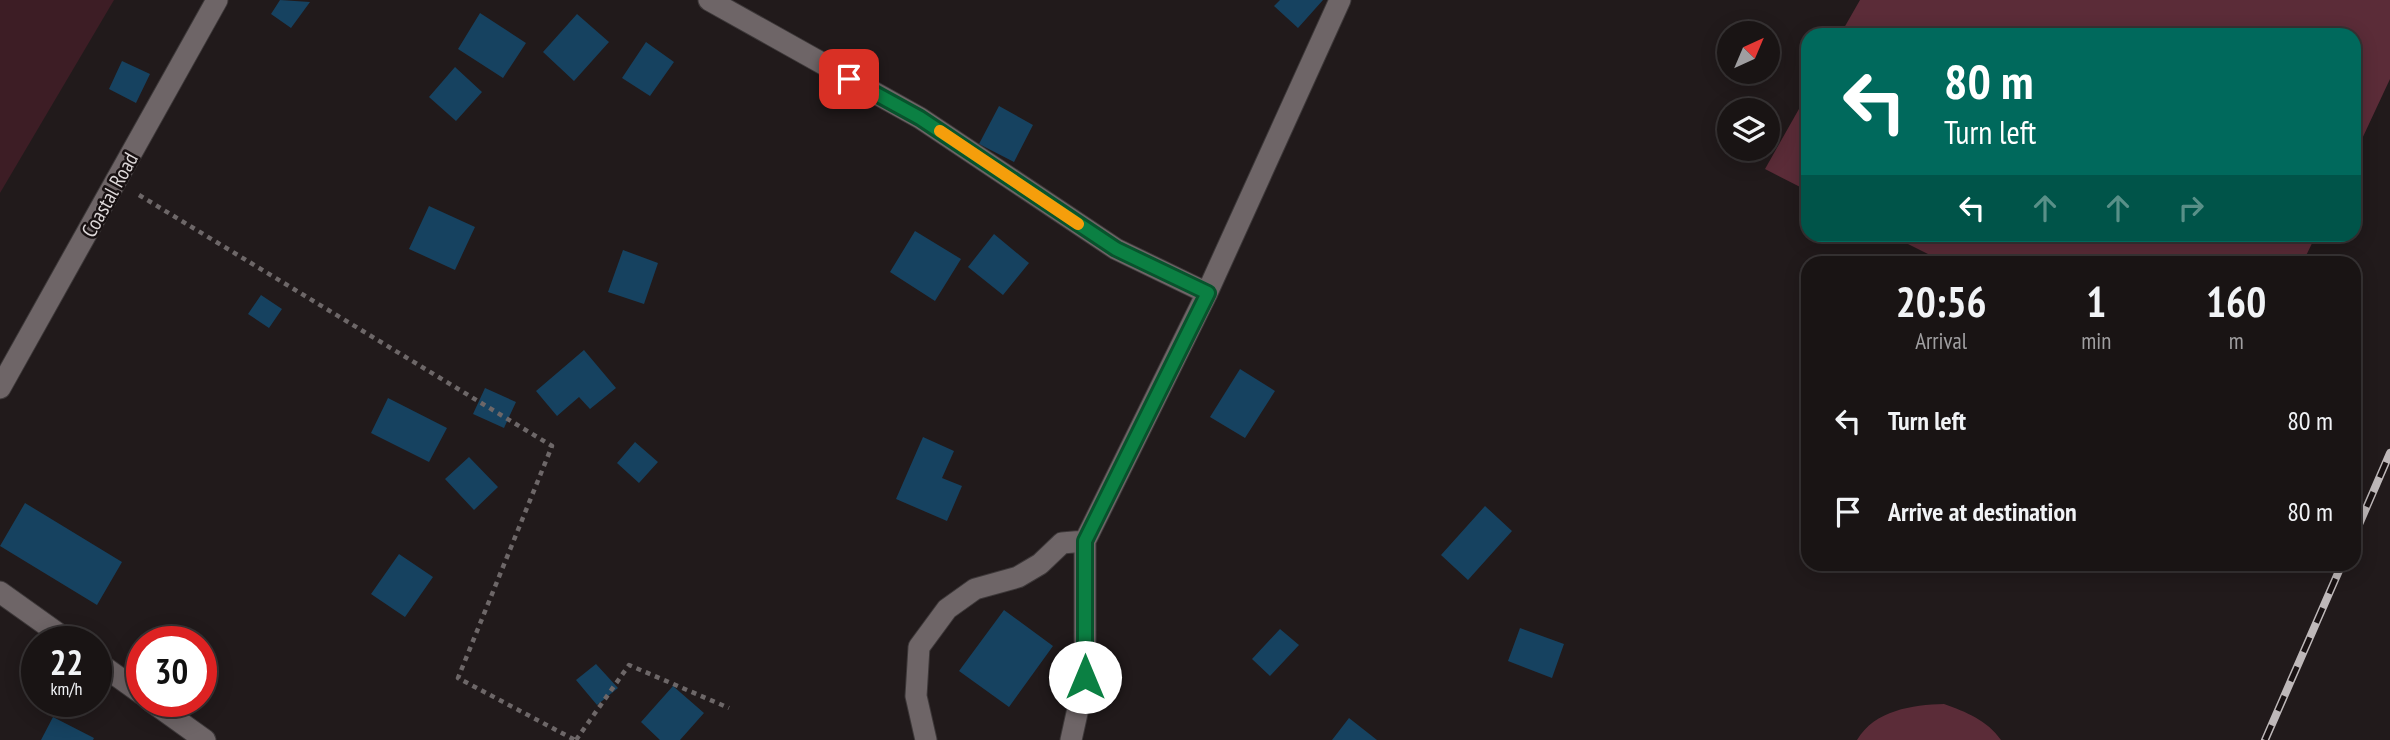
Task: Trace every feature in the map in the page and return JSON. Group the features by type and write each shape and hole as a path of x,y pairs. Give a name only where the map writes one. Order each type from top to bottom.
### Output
{"street":[{"name":"Coastal Road","path":"0,388 217,0"},
{"path":"709,0 920,118 1116,249 1208,293"},
{"path":"1072,740 1085,677 1085,541 1208,293 1340,0"},
{"path":"926,740 916,696 919,647 947,609 975,589 1018,577 1040,564 1062,543 1085,541"},
{"path":"0,592 48,626"},
{"path":"173,717 205,740"}],"path":[{"path":"117,181 552,446 458,678 576,740 629,665 729,708"}],"shaded area":[{"path":"0,0 114,0 0,193"},
{"path":"1860,0 2390,0 2390,79 2361,141 2361,28 1844,28"},
{"path":"1801,105 1801,187 1765,169 1770,161 1780,161 1780,142"},
{"path":"1904,242 2312,242 2306,256 1932,256"},
{"path":"1944,704 1983,722 2001,740 1857,740 1874,722 1895,711"}],"building":[{"path":"280,0 310,2 291,28 271,14"},
{"path":"1280,0 1323,0 1298,28 1274,6"},
{"path":"480,13 526,43 503,78 458,49"},
{"path":"577,14 609,42 574,81 543,52"},
{"path":"646,42 674,62 650,96 622,78"},
{"path":"122,61 150,74 136,103 109,89"},
{"path":"455,67 482,92 456,121 429,97"},
{"path":"999,106 1033,125 1014,162 979,144"},
{"path":"429,206 475,227 455,270 409,249"},
{"path":"915,231 961,259 935,301 890,272"},
{"path":"994,234 1029,263 1003,295 968,267"},
{"path":"623,250 658,263 644,304 608,292"},
{"path":"261,295 282,309 269,328 248,314"},
{"path":"584,350 616,388 590,409 579,397 557,416 536,391"},
{"path":"1240,369 1275,391 1245,438 1210,417"},
{"path":"485,388 516,402 504,428 473,414"},
{"path":"388,398 447,428 429,462 371,433"},
{"path":"923,437 954,451 942,478 962,486 947,521 896,499"},
{"path":"635,442 658,462 639,483 617,463"},
{"path":"469,457 498,487 474,510 445,479"},
{"path":"25,503 122,562 97,605 0,546"},
{"path":"1485,506 1512,531 1468,580 1441,555"},
{"path":"399,554 433,577 405,617 371,594"},
{"path":"1004,610 1053,646 1009,707 959,671"},
{"path":"1520,628 1564,644 1552,678 1508,661"},
{"path":"1280,629 1299,645 1270,676 1252,659"},
{"path":"596,664 618,688 597,705 576,680"},
{"path":"673,686 704,713 680,740 660,740 641,722"},
{"path":"53,717 94,738 93,740 41,740"},
{"path":"1349,718 1377,740 1332,740"}],"railway":[{"path":"2361,520 2390,453"},
{"path":"2265,740 2339,571"}],"slow traffic":[{"path":"940,131 1078,224"}],"route":[{"path":"849,79 920,118 1116,249 1208,293 1085,541 1085,677"}]}
